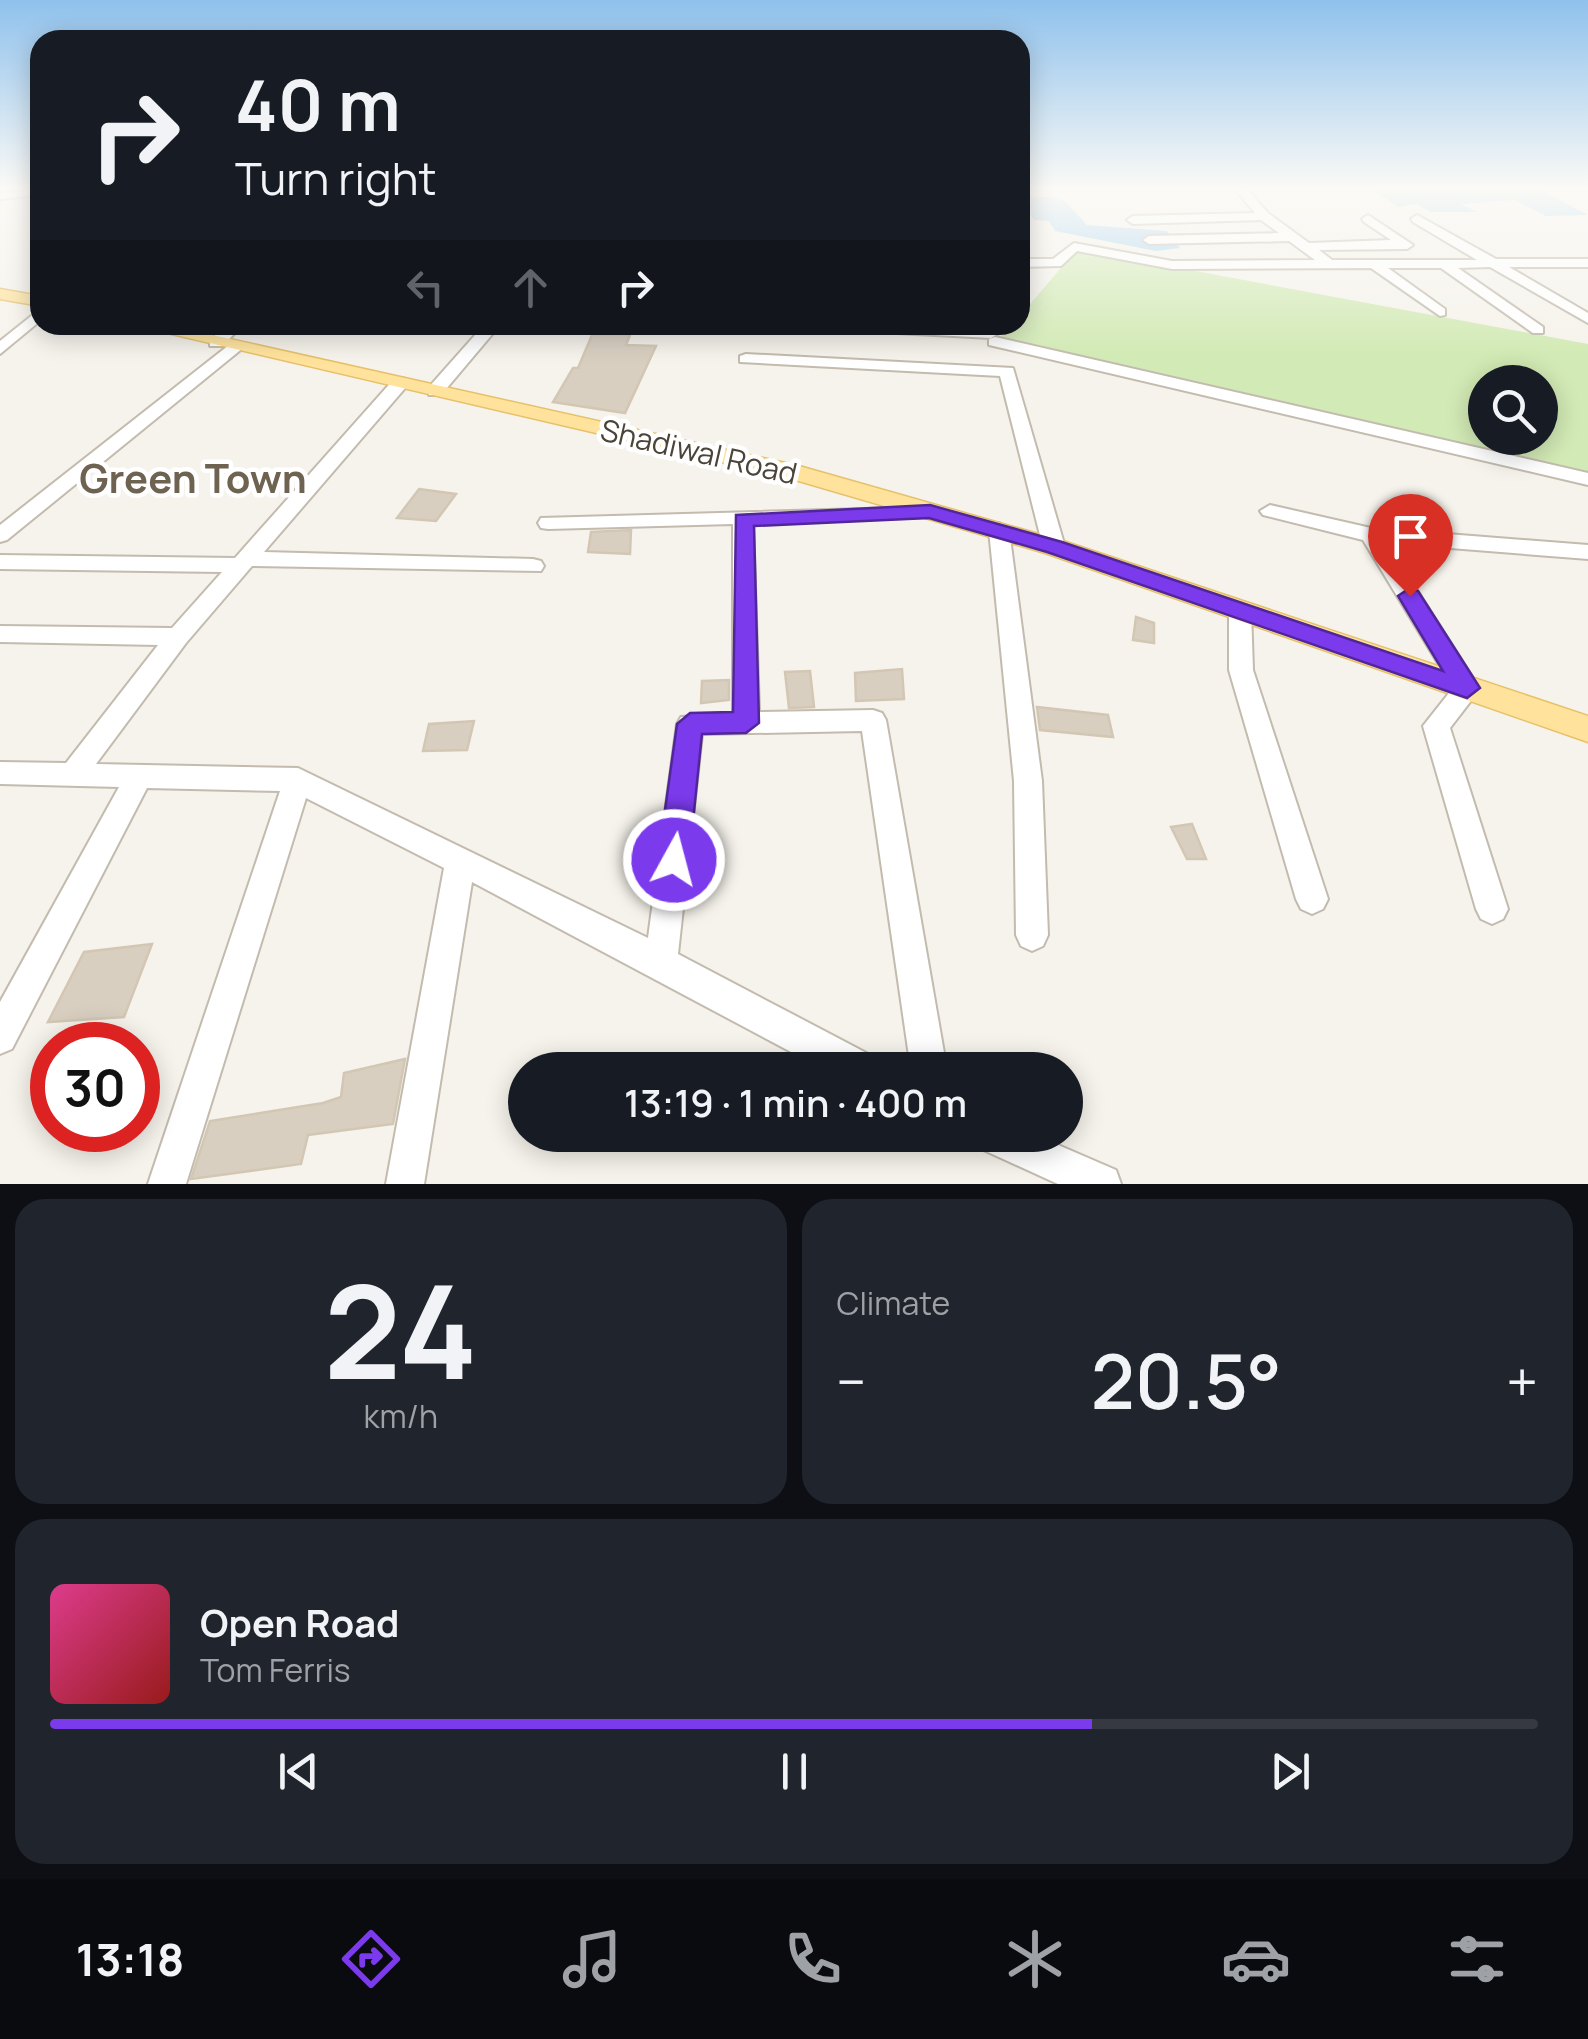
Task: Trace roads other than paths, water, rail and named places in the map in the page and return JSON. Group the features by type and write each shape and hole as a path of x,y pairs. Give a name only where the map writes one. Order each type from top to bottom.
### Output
{"main road":[{"path":"0,294 30,299"},
{"name":"Shadiwal Road","path":"229,338 400,383 791,471 999,530 1588,729"}],"street":[{"path":"1301,244 1330,266"},
{"path":"1304,246 1362,244"},
{"path":"1406,244 1538,330"},
{"path":"1460,244 1588,319"},
{"path":"1030,263 1056,264 1074,247 1172,266 1588,263"},
{"path":"1548,263 1588,283"},
{"path":"1375,265 1440,312"},
{"path":"1510,310 1588,308"},
{"path":"4,343 30,321"},
{"path":"435,391 483,335"},
{"path":"993,335 1007,371 1054,547"},
{"path":"1000,335 1588,478"},
{"path":"0,535 229,338"},
{"path":"746,359 1007,371"},
{"path":"72,774 178,637 400,383"},
{"path":"1270,510 1371,535 1588,552"},
{"path":"548,523 743,520 930,511"},
{"path":"743,520 746,723"},
{"path":"999,530 1028,781 1032,935"},
{"path":"1371,535 1467,688 1436,726 1492,909"},
{"path":"0,562 533,566"},
{"path":"1240,610 1240,670 1312,898"},
{"path":"0,634 178,637"},
{"path":"661,962 690,724 873,720 927,1052"},
{"path":"0,773 298,780 661,962 828,1052"},
{"path":"0,1037 140,775"},
{"path":"166,1184 298,780"},
{"path":"405,1184 460,861"},
{"path":"1030,1152 1102,1184"}],"water":[{"path":"1122,244 1177,244 1180,248 1156,251"}],"district":[{"name":"Green Town","path":"193,477"}]}
